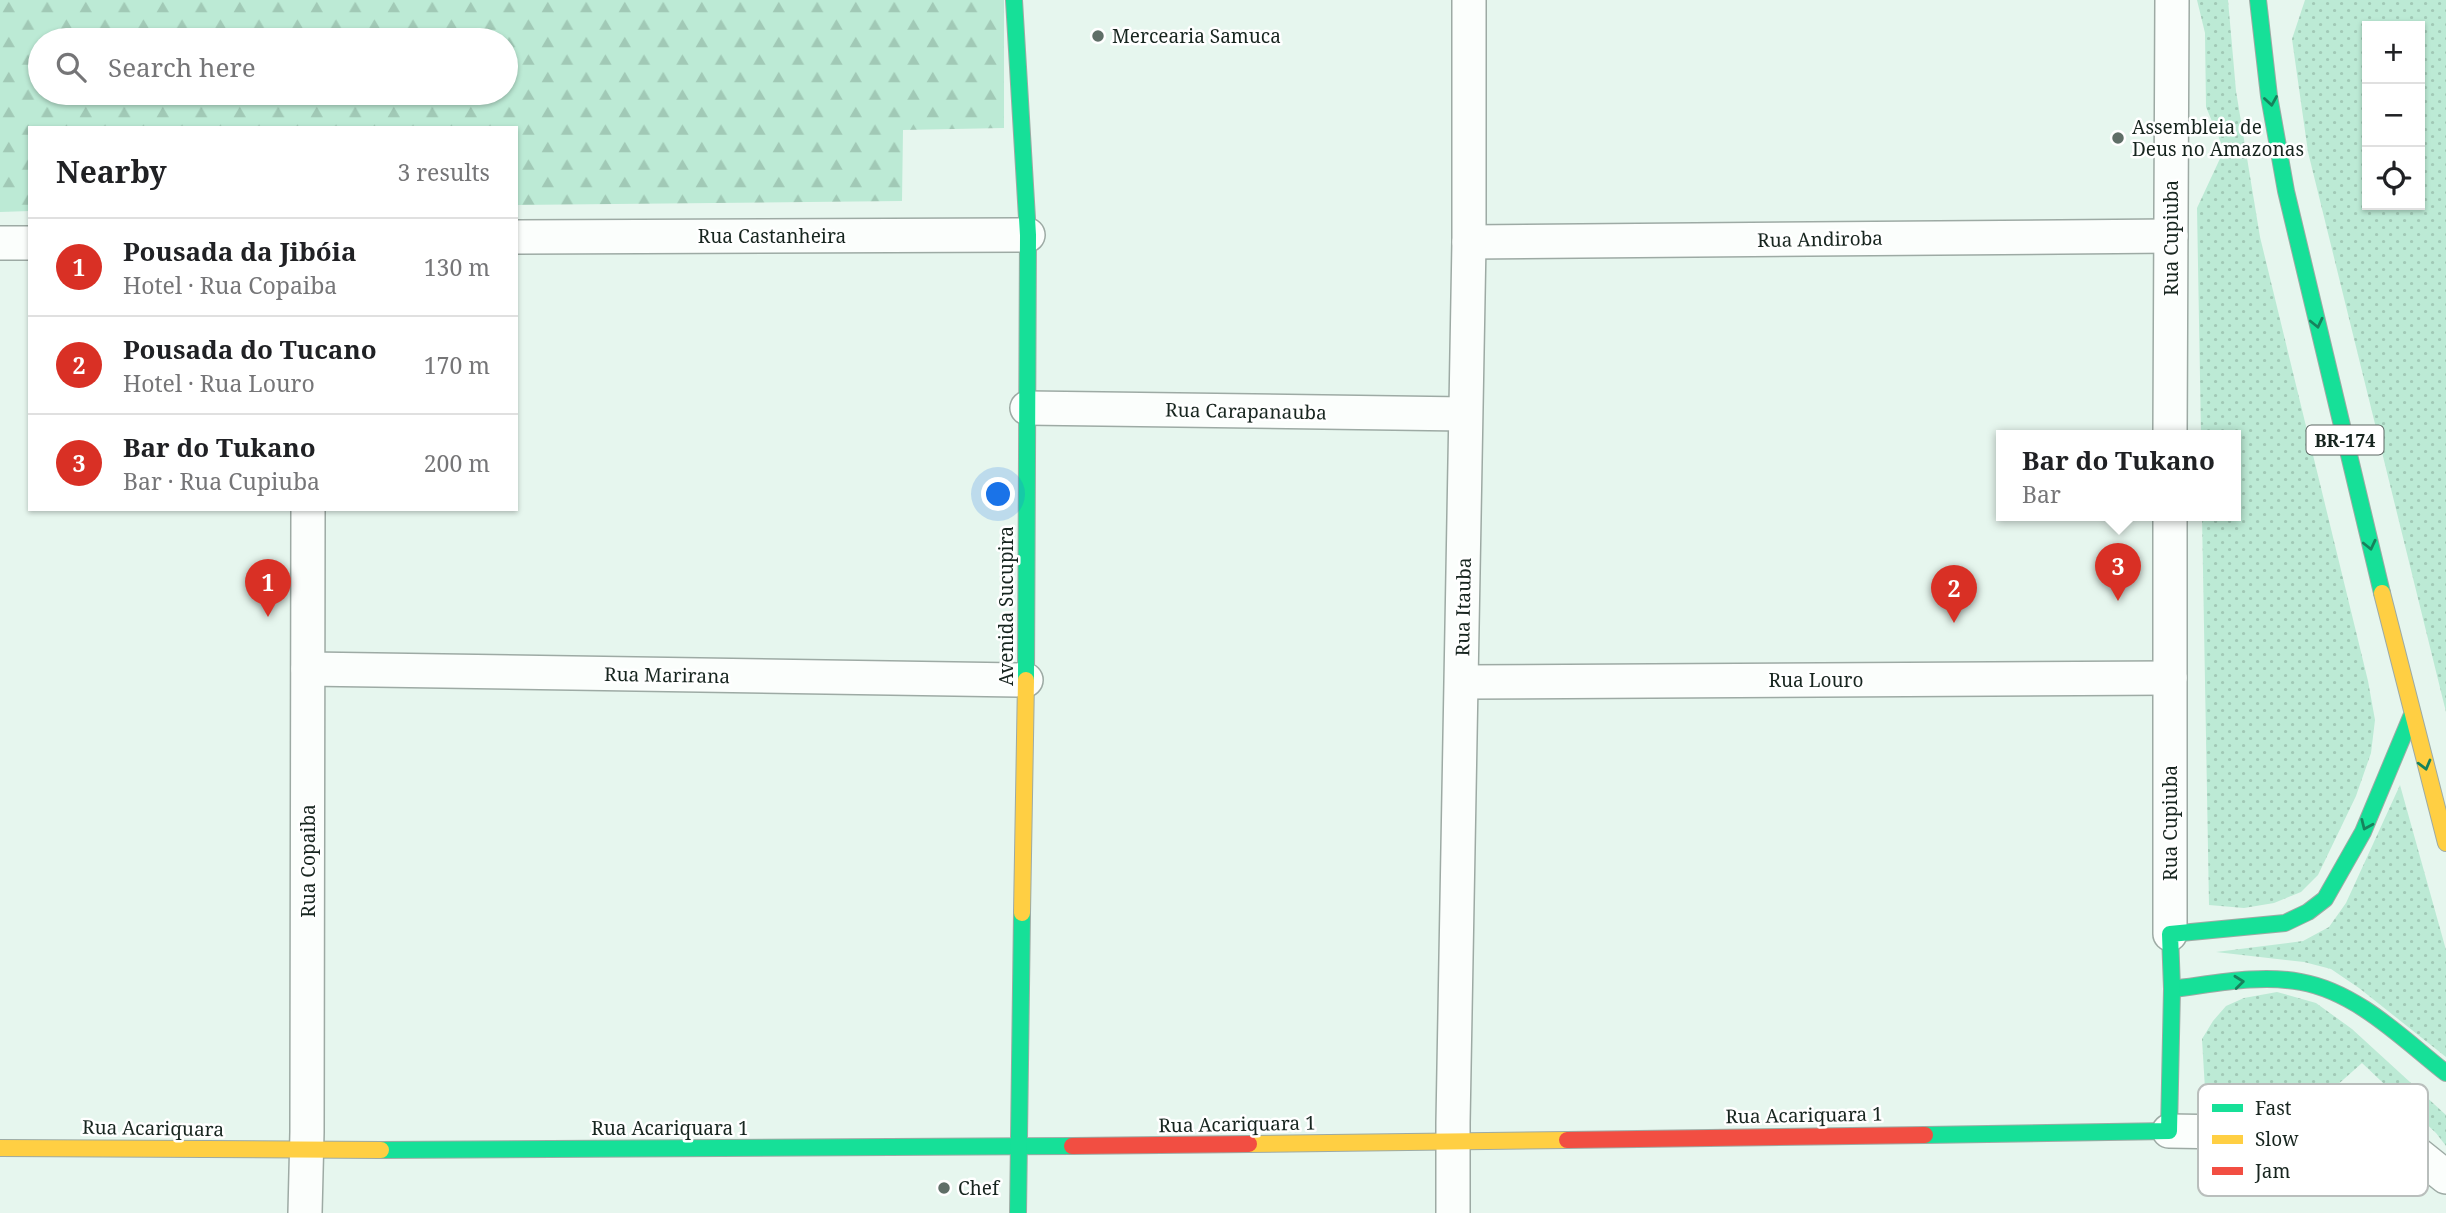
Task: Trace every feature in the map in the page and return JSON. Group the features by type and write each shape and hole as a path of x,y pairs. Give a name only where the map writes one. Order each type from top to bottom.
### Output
{"main road":[{"name":"Avenida Sucupira","path":"1014,0 1028,235 1026,680 1018,1213"},
{"name":"BR-174","path":"2258,0 2260,33 2284,186 2412,717 2446,843"},
{"path":"2260,33 2276,0"},
{"path":"2170,934 2285,923 2325,900 2363,832 2412,717"},
{"name":"Rua Cupiuba","path":"2169,1131 2172,989 2170,934"},
{"path":"2172,989 2265,979 2303,982 2340,996 2383,1024 2446,1073"},
{"name":"Rua Acariquara 1","path":"306,1151 1019,1147 2169,1131"},
{"name":"Rua Acariquara","path":"0,1148 306,1151"}],"street":[{"name":"Rua Itauba","path":"1453,1213 1469,242 1469,0"},
{"name":"Rua Cupiuba","path":"2170,430 2172,0"},
{"name":"Rua Castanheira","path":"518,237 1028,235"},
{"name":"Rua Andiroba","path":"1469,242 2171,236"},
{"path":"0,243 28,243"},
{"name":"Rua Carapanauba","path":"1027,408 1465,414"},
{"name":"Rua Copaiba","path":"304,1213 308,511"},
{"name":"Rua Cupiuba","path":"2170,521 2170,934"},
{"name":"Rua Marirana","path":"308,669 1026,680"},
{"name":"Rua Louro","path":"1462,682 2170,677"},
{"path":"2169,1131 2198,1132"},
{"path":"2428,1163 2446,1177"}],"green space":[{"path":"0,0 1004,0 1004,128 903,130 902,201 518,205 518,126 28,126 28,211 0,212"},
{"path":"2197,0 2228,0 2236,91 2260,237 2368,681 2375,720 2371,753 2356,796 2318,875 2301,892 2274,903 2244,908 2209,905 2202,521 2241,521 2241,430 2201,430 2197,208 2224,150 2206,107 2205,33"},
{"path":"2305,0 2446,0 2446,712 2308,152 2292,39"},
{"path":"2400,785 2446,950 2446,1057 2331,969 2304,962 2216,952 2303,941 2329,927 2346,903"},
{"path":"2277,992 2316,1003 2352,1029 2412,1084 2384,1084 2362,1063 2338,1084 2205,1084 2202,1039 2226,1006 2244,998"},
{"path":"2428,1099 2446,1115 2446,1146 2428,1125"}],"traffic: fast":[{"path":"1014,0 1028,235 1026,680"},
{"path":"2258,0 2269,96 2286,191 2382,593"},
{"path":"1925,1135 2169,1131 2172,989 2170,934 2285,923 2308,912 2325,899 2363,832 2411,717"},
{"path":"1018,1213 1022,913"},
{"path":"2172,989 2269,979 2322,987 2378,1018 2446,1073"},
{"path":"381,1150 1072,1146"}],"traffic: slow":[{"path":"2382,593 2446,843"},
{"path":"1022,913 1026,680"},
{"path":"1249,1144 1567,1140"},
{"path":"0,1148 381,1150"}],"traffic: jam":[{"path":"1567,1140 1925,1135"},
{"path":"1072,1146 1249,1144"}],"place":[{"name":"Mercearia Samuca","path":"1098,36"},
{"name":"Assembleia de Deus no Amazonas","path":"2118,138"},
{"name":"Bar do Tukano","path":"2118,601"},
{"name":"Pousada da Jibóia","path":"268,617"},
{"name":"Pousada do Tucano","path":"1954,623"},
{"name":"Chef","path":"944,1188"}]}
